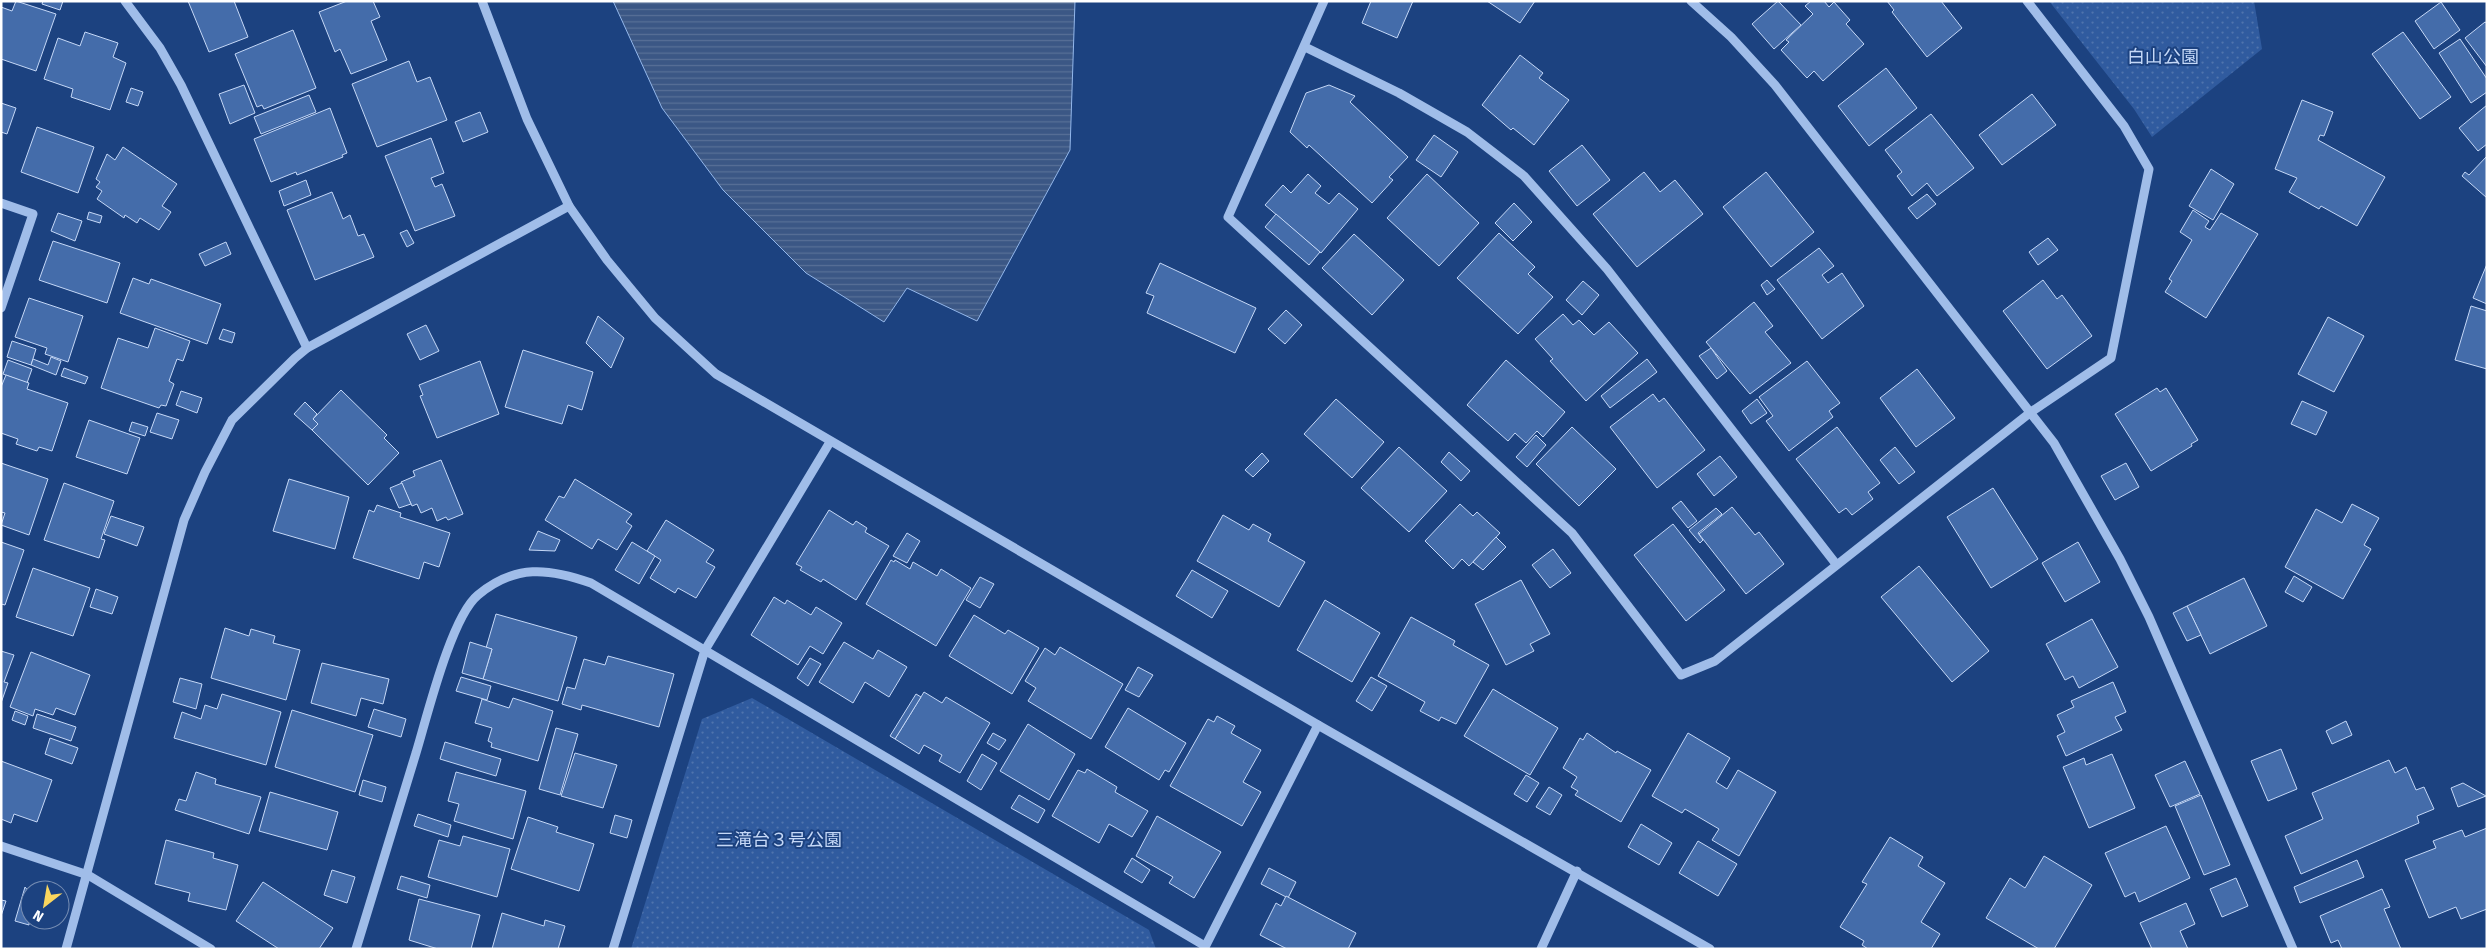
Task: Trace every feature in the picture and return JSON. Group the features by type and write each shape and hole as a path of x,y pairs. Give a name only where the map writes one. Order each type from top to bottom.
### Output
{"street":[{"path":"126,1 160,48 181,84 307,348"},
{"path":"482,1 527,119 568,206 607,260 656,318 716,374 830,442 1710,949"},
{"path":"1324,1 1228,217 1572,533 1681,675 1715,661 2031,412 2111,358 2148,170 2124,126 2027,1"},
{"path":"1691,1 1731,37 1774,85 2054,442 2120,559 2149,617 2293,949"},
{"path":"1305,47 1399,93 1466,132 1524,176 1607,269 1836,564"},
{"path":"1,202 33,214 1,308"},
{"path":"66,949 88,875 184,520 205,472 232,420 307,348 568,206"},
{"path":"613,949 705,650 830,442"},
{"path":"356,949 439,677 458,622 476,596 509,576 533,570 561,572 591,583 1205,947 1318,724"},
{"path":"1,846 88,875 211,949"},
{"path":"1541,949 1577,872"}],"green space":[{"name":"白山公園","path":"2049,1 2254,1 2262,49 2152,137 2134,109"},
{"name":"三滝台３号公園","path":"752,698 1149,930 1156,949 631,949 702,719"}],"shaded area":[{"path":"613,1 1075,1 1070,150 977,321 907,288 884,322 806,273 723,190 662,108"}],"building":[{"path":"16,1 56,14 36,71 1,59 1,7 12,11"},
{"path":"43,1 63,1 60,10 42,4"},
{"path":"188,1 234,1 248,37 209,52"},
{"path":"347,1 373,1 380,17 371,21 387,60 351,74 340,49 335,52 319,12"},
{"path":"1371,1 1413,1 1397,38 1362,23"},
{"path":"1487,1 1535,1 1520,23"},
{"path":"1778,1 1801,25 1774,49 1752,24"},
{"path":"1811,1 1824,1 1829,7 1834,2 1850,20 1846,24 1864,44 1823,81 1814,71 1807,78 1781,50 1789,42 1786,40 1813,14 1805,6"},
{"path":"1887,1 1941,1 1962,28 1927,57 1892,12 1894,10"},
{"path":"2441,2 2460,30 2434,49 2415,21"},
{"path":"2485,22 2487,23 2487,67 2465,38"},
{"path":"293,30 316,88 264,109 262,105 257,107 235,54"},
{"path":"85,32 118,43 113,57 126,63 110,110 71,97 73,89 44,79 58,38 80,46"},
{"path":"2403,32 2451,97 2420,119 2372,54"},
{"path":"2460,39 2487,79 2487,92 2471,103 2439,53"},
{"path":"1520,55 1543,73 1539,78 1569,100 1534,145 1513,128 1511,130 1482,105"},
{"path":"409,61 417,82 430,77 447,120 377,147 352,84"},
{"path":"1886,68 1917,108 1869,146 1838,106"},
{"path":"244,85 255,113 230,124 219,94"},
{"path":"1329,85 1355,96 1350,102 1408,157 1389,177 1393,180 1372,203 1309,145 1307,148 1290,132 1306,93"},
{"path":"131,88 143,92 138,106 126,102"},
{"path":"2032,94 2056,125 2002,165 1979,135"},
{"path":"309,95 316,112 261,134 254,117"},
{"path":"2302,100 2333,112 2324,136 2320,135 2318,140 2385,177 2357,226 2321,206 2319,209 2289,192 2297,178 2275,169"},
{"path":"1,103 16,108 7,134 1,132"},
{"path":"2487,105 2487,144 2478,151 2459,128"},
{"path":"330,108 347,153 342,155 343,157 297,175 296,172 271,182 254,139"},
{"path":"480,112 488,132 463,142 455,122"},
{"path":"1931,114 1974,168 1937,196 1927,183 1912,196 1897,176 1902,172 1885,150"},
{"path":"37,127 94,147 78,193 21,172"},
{"path":"1434,135 1458,152 1441,177 1416,160"},
{"path":"431,138 444,173 431,178 435,187 442,184 455,216 415,231 385,156"},
{"path":"1582,145 1610,180 1577,206 1549,171"},
{"path":"123,147 177,184 162,206 171,212 159,230 140,218 137,223 125,215 124,218 97,199 102,191 96,187 100,182 96,179 107,154 115,160"},
{"path":"2487,156 2487,198 2462,176 2465,172 2469,175"},
{"path":"2211,169 2234,184 2213,220 2189,206"},
{"path":"1644,172 1660,192 1675,180 1703,214 1637,267 1593,214"},
{"path":"1766,172 1814,232 1771,267 1723,207"},
{"path":"1308,174 1321,186 1315,193 1329,204 1339,193 1358,209 1321,253 1265,205 1283,185 1291,193"},
{"path":"1427,174 1479,223 1439,266 1387,218"},
{"path":"306,180 311,195 284,206 279,191"},
{"path":"332,192 343,219 350,215 358,236 364,234 374,257 315,280 287,210"},
{"path":"1927,194 1936,204 1917,219 1908,208"},
{"path":"1514,203 1532,222 1513,241 1495,223"},
{"path":"2193,210 2209,221 2205,227 2210,230 2221,213 2258,234 2206,318 2165,292 2172,281 2169,279 2192,240 2180,232"},
{"path":"89,212 102,216 100,223 87,219"},
{"path":"58,213 82,221 75,241 51,231"},
{"path":"1276,214 1320,252 1309,265 1265,227"},
{"path":"407,230 414,243 407,247 400,233"},
{"path":"1499,233 1535,267 1528,274 1553,297 1518,334 1457,278"},
{"path":"1354,234 1404,280 1372,315 1322,268"},
{"path":"2048,238 2058,250 2038,265 2029,252"},
{"path":"53,241 120,263 107,303 39,280"},
{"path":"226,242 231,254 205,266 199,254"},
{"path":"1819,248 1834,266 1822,275 1828,283 1842,273 1864,306 1822,339 1777,280"},
{"path":"1160,263 1256,308 1235,353 1147,313 1154,296 1146,293"},
{"path":"2487,264 2487,304 2473,298"},
{"path":"133,278 149,284 151,279 221,304 207,344 120,313"},
{"path":"1767,280 1775,289 1767,295 1761,285"},
{"path":"2043,280 2057,299 2062,295 2092,336 2047,369 2003,311"},
{"path":"1583,281 1599,295 1582,315 1566,300"},
{"path":"29,298 83,316 68,362 45,354 47,348 15,337"},
{"path":"1754,302 1773,326 1765,332 1791,363 1750,394 1706,342"},
{"path":"2471,306 2487,311 2487,369 2455,360"},
{"path":"1286,310 1302,325 1285,344 1268,329"},
{"path":"1563,314 1573,325 1579,320 1594,335 1609,322 1638,353 1586,401 1550,361 1553,359 1535,339"},
{"path":"598,316 624,338 611,368 586,343"},
{"path":"2328,317 2364,336 2334,392 2298,374"},
{"path":"426,325 439,351 420,360 407,334"},
{"path":"155,328 190,341 183,361 177,359 169,381 174,384 166,406 161,405 159,408 101,388 118,338 148,348"},
{"path":"223,329 235,333 232,343 219,339"},
{"path":"12,341 36,349 31,365 7,357"},
{"path":"1711,348 1727,371 1717,379 1699,356"},
{"path":"523,350 593,372 582,410 568,405 562,424 505,407"},
{"path":"51,357 61,361 56,375 31,365 33,359 48,365"},
{"path":"1647,359 1657,372 1610,408 1601,396"},
{"path":"8,360 32,369 27,383 3,374"},
{"path":"1506,360 1565,412 1543,437 1537,431 1526,443 1515,433 1508,441 1467,405"},
{"path":"480,361 499,414 437,438 420,396 423,395 419,385"},
{"path":"1807,361 1840,403 1829,411 1833,417 1789,451 1766,421 1773,416 1759,397"},
{"path":"64,368 88,377 85,384 61,376"},
{"path":"1917,369 1955,418 1916,447 1880,398"},
{"path":"6,375 29,383 27,389 68,403 52,451 39,447 37,451 16,444 18,439 1,433 1,387"},
{"path":"2157,388 2160,392 2166,388 2198,440 2191,444 2192,446 2151,471 2115,414"},
{"path":"341,390 387,435 384,438 399,453 368,485 312,430 318,424 313,419"},
{"path":"181,391 202,398 197,413 176,405"},
{"path":"1653,394 1659,402 1664,398 1705,450 1657,488 1610,427"},
{"path":"1336,399 1384,442 1352,478 1304,434"},
{"path":"1757,399 1767,413 1751,424 1742,411"},
{"path":"2302,401 2327,412 2316,435 2291,424"},
{"path":"305,402 317,414 313,419 318,424 312,430 294,414"},
{"path":"157,413 179,420 172,439 150,432"},
{"path":"89,420 140,438 127,474 76,457"},
{"path":"132,422 148,427 145,436 129,431"},
{"path":"1572,427 1616,469 1579,506 1536,464"},
{"path":"1837,427 1880,483 1868,492 1873,499 1852,515 1846,508 1839,513 1796,459"},
{"path":"1536,435 1546,445 1527,467 1516,457"},
{"path":"1399,447 1447,491 1409,532 1361,488"},
{"path":"1895,447 1915,472 1899,484 1880,460"},
{"path":"1449,452 1470,471 1461,481 1441,462"},
{"path":"1262,453 1269,461 1253,477 1245,470"},
{"path":"1720,456 1737,477 1714,496 1697,474"},
{"path":"441,460 463,514 448,520 446,517 437,521 432,508 421,513 417,504 412,506 401,482 415,476 413,471"},
{"path":"1,463 48,479 29,535 1,525 5,513 1,512"},
{"path":"2126,463 2139,487 2115,500 2101,476"},
{"path":"289,479 349,497 335,549 273,531"},
{"path":"575,479 632,514 626,522 632,526 617,550 598,539 592,549 545,520 559,496 564,498"},
{"path":"64,483 114,501 101,539 105,540 99,558 44,540"},
{"path":"402,483 411,504 399,508 390,488"},
{"path":"1993,488 2038,559 1991,588 1947,517"},
{"path":"1681,501 1697,521 1688,528 1672,508"},
{"path":"1460,504 1473,516 1477,512 1500,533 1469,566 1462,559 1453,569 1425,541"},
{"path":"2352,504 2379,518 2364,545 2371,549 2343,599 2285,567 2316,509 2342,523"},
{"path":"377,505 401,513 400,517 450,533 439,567 424,562 419,579 353,558 369,510 374,512"},
{"path":"1732,507 1755,535 1759,532 1784,564 1746,594 1699,534"},
{"path":"1716,508 1722,514 1698,533 1703,540 1700,543 1689,530"},
{"path":"829,510 853,525 856,521 867,528 865,532 889,546 856,600 823,579 821,582 800,570 802,567 796,564"},
{"path":"1223,515 1249,530 1253,524 1271,534 1268,541 1305,562 1279,607 1197,561"},
{"path":"111,516 144,527 137,546 104,534"},
{"path":"666,520 714,550 706,562 715,567 696,598 678,588 675,593 650,578 661,560 647,551"},
{"path":"1673,524 1725,590 1686,621 1634,555"},
{"path":"538,531 560,540 555,551 529,550"},
{"path":"907,533 920,541 907,563 893,556"},
{"path":"1496,537 1506,547 1483,570 1473,562"},
{"path":"1,542 24,550 5,605 1,604"},
{"path":"632,542 655,556 639,584 615,570"},
{"path":"2078,542 2100,582 2065,602 2042,563"},
{"path":"1553,549 1571,573 1550,588 1532,565"},
{"path":"891,560 894,562 895,560 910,569 913,562 937,576 941,569 971,588 936,646 866,604"},
{"path":"1919,566 1989,651 1952,682 1881,597"},
{"path":"33,568 90,588 73,636 16,617"},
{"path":"1192,570 1228,591 1212,618 1176,596"},
{"path":"2294,576 2312,587 2303,602 2285,592"},
{"path":"980,577 994,584 980,608 966,600"},
{"path":"2244,578 2267,626 2210,654 2187,606"},
{"path":"1521,580 1550,634 1530,644 1534,651 1506,665 1475,604"},
{"path":"96,589 118,597 112,614 90,607"},
{"path":"774,597 785,604 787,600 811,615 816,607 842,623 823,654 810,646 798,665 751,635"},
{"path":"1325,600 1380,633 1352,682 1297,650"},
{"path":"2187,606 2201,635 2187,641 2173,613"},
{"path":"496,614 577,637 558,701 483,679 492,649 486,648"},
{"path":"974,615 1005,634 1008,630 1039,648 1012,694 949,656"},
{"path":"1411,617 1455,641 1453,645 1489,665 1456,724 1441,717 1439,721 1420,711 1425,702 1378,676"},
{"path":"2092,619 2118,667 2079,688 2073,676 2065,680 2046,644"},
{"path":"225,628 249,636 251,629 275,636 273,643 300,650 286,700 211,678"},
{"path":"470,642 492,649 483,679 462,673"},
{"path":"844,642 873,659 878,650 907,667 889,697 865,682 853,703 819,682"},
{"path":"1060,647 1123,684 1091,739 1028,701 1036,688 1025,681 1045,648 1055,655"},
{"path":"1,651 14,655 4,682 8,683 1,703"},
{"path":"31,652 90,675 75,715 56,708 53,715 35,709 33,716 10,707"},
{"path":"608,656 674,674 659,727 582,705 581,710 562,704 567,687 575,689 584,659 605,665"},
{"path":"810,658 821,664 808,686 797,678"},
{"path":"322,663 389,679 383,704 361,698 356,716 311,703"},
{"path":"1138,667 1153,675 1139,697 1125,690"},
{"path":"461,677 491,686 487,700 456,691"},
{"path":"1371,677 1387,686 1372,711 1356,701"},
{"path":"180,678 202,684 196,709 173,702"},
{"path":"2113,682 2126,712 2115,717 2122,730 2066,756 2057,736 2065,732 2057,715 2074,707 2071,701"},
{"path":"1493,689 1558,728 1530,775 1464,736"},
{"path":"924,692 942,703 946,697 990,723 960,773 939,761 942,755 924,745 919,754 895,739"},
{"path":"222,694 281,712 266,765 174,738 182,712 201,719 205,705 217,709"},
{"path":"916,694 921,697 895,739 890,736"},
{"path":"513,698 553,711 538,761 491,747 492,743 488,741 492,728 475,723 482,699 509,708"},
{"path":"1128,708 1186,743 1169,772 1165,770 1159,780 1105,747"},
{"path":"374,709 406,719 401,737 368,727"},
{"path":"292,710 373,735 355,792 275,767"},
{"path":"15,711 28,716 25,725 12,720"},
{"path":"37,714 76,727 71,741 33,728"},
{"path":"1217,716 1235,726 1231,733 1261,750 1243,782 1261,792 1242,826 1170,786 1208,719 1214,722"},
{"path":"2346,721 2352,735 2332,744 2326,731"},
{"path":"1028,724 1075,754 1049,800 1000,771"},
{"path":"556,728 578,734 560,795 539,789"},
{"path":"993,733 1006,740 999,750 987,743"},
{"path":"1587,733 1616,753 1617,751 1651,770 1621,822 1575,795 1578,791 1571,787 1577,777 1563,768 1580,738 1583,740"},
{"path":"1688,733 1730,758 1716,782 1727,789 1738,770 1776,792 1739,856 1712,840 1719,829 1685,809 1682,813 1652,796"},
{"path":"50,738 78,748 72,764 45,754"},
{"path":"445,742 501,759 496,776 440,759"},
{"path":"2281,749 2297,789 2268,801 2251,761"},
{"path":"575,753 617,765 603,808 561,796"},
{"path":"982,754 997,763 981,790 967,781"},
{"path":"2112,754 2135,808 2089,828 2063,767 2084,758 2086,765"},
{"path":"2389,760 2395,773 2406,767 2416,790 2424,787 2434,809 2417,816 2419,823 2301,874 2285,836 2323,819 2312,793"},
{"path":"1,761 52,780 37,822 14,814 11,823 1,819"},
{"path":"2185,761 2200,794 2170,807 2155,775"},
{"path":"1087,769 1117,787 1115,792 1148,811 1132,837 1109,824 1099,843 1052,816 1078,770 1085,773"},
{"path":"196,772 216,779 215,784 261,797 249,834 175,810 179,799 186,801"},
{"path":"456,772 526,791 513,839 454,821 459,804 448,801"},
{"path":"1526,775 1539,783 1527,802 1514,794"},
{"path":"363,780 386,787 382,802 359,795"},
{"path":"2463,783 2486,796 2458,807 2451,788"},
{"path":"1549,787 1562,795 1550,815 1536,807"},
{"path":"270,792 338,812 327,850 259,831"},
{"path":"1019,795 1045,810 1038,823 1011,808"},
{"path":"2201,795 2230,865 2204,875 2175,806"},
{"path":"418,814 451,825 448,837 414,826"},
{"path":"615,815 632,820 627,838 610,833"},
{"path":"1157,816 1221,852 1194,898 1169,883 1173,877 1136,856"},
{"path":"528,817 558,827 556,832 594,844 579,891 511,869"},
{"path":"1641,824 1672,843 1659,865 1628,847"},
{"path":"2166,826 2190,878 2139,902 2135,892 2125,897 2105,853"},
{"path":"2487,828 2487,909 2461,919 2456,907 2429,918 2405,860 2436,848 2433,841 2462,830 2465,837"},
{"path":"463,836 510,849 497,897 428,877 439,840 460,846"},
{"path":"1890,837 1923,857 1918,866 1945,883 1921,922 1940,934 1931,949 1868,949 1862,945 1864,941 1840,927 1867,884 1862,882"},
{"path":"166,840 214,853 213,858 238,865 226,910 188,901 190,893 155,884"},
{"path":"1698,841 1737,864 1718,896 1679,873"},
{"path":"2044,856 2092,885 2054,949 2039,949 1986,918 2010,878 2025,888"},
{"path":"1132,858 1150,870 1142,883 1124,872"},
{"path":"2357,860 2364,877 2300,903 2294,887"},
{"path":"1269,868 1296,882 1288,898 1261,884"},
{"path":"332,870 355,877 347,903 324,895"},
{"path":"401,876 430,885 427,898 397,889"},
{"path":"2236,878 2248,906 2222,917 2210,889"},
{"path":"263,882 333,928 319,949 279,949 236,921"},
{"path":"2382,889 2390,907 2384,909 2401,949 2342,949 2338,940 2331,943 2320,916"},
{"path":"1286,896 1356,933 1348,949 1287,949 1260,935 1276,903 1281,906"},
{"path":"419,899 480,915 471,949 438,949 409,940"},
{"path":"1,900 6,901 1,916"},
{"path":"2186,903 2195,924 2180,931 2188,949 2152,949 2140,923"},
{"path":"20,904 20,922 15,921"},
{"path":"502,913 544,926 545,920 565,926 558,949 492,949"}]}
